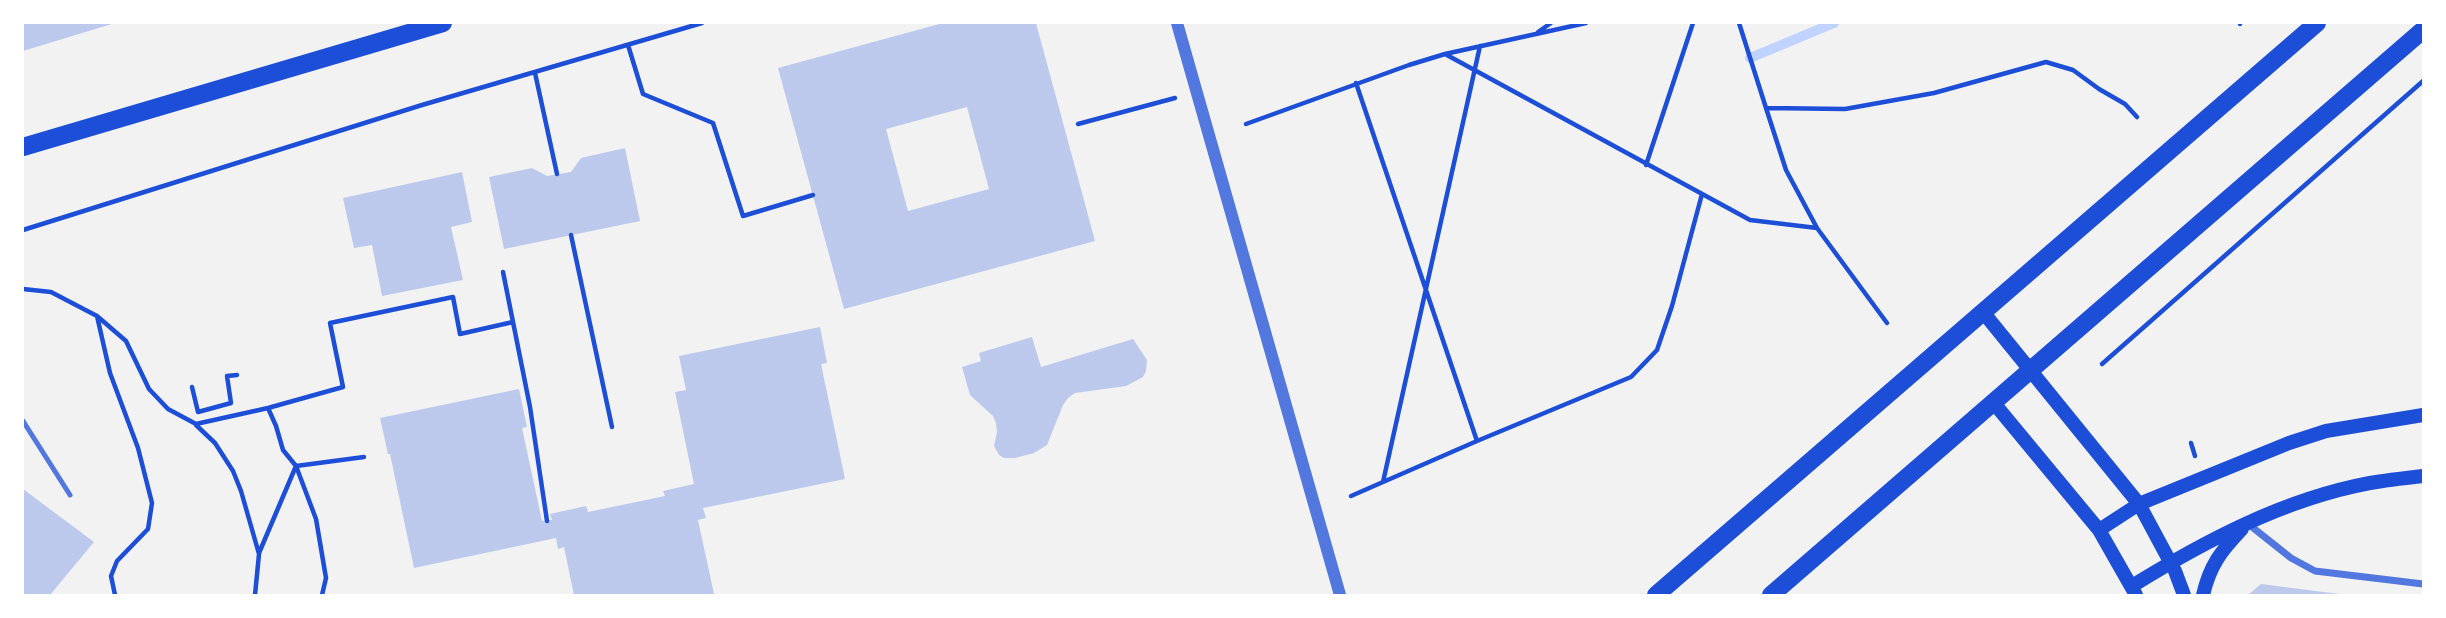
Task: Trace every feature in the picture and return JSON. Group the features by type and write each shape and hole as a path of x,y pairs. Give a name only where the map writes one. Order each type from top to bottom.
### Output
{"main road":[{"path":"23,147 443,23"},
{"path":"1656,595 2317,23"},
{"path":"1771,595 2423,30"},
{"path":"1983,312 2139,504 2184,595"},
{"path":"1993,402 2099,530 2134,591 2170,562 2247,523 2309,499 2368,484 2423,475"},
{"path":"2099,530 2139,504 2289,443 2326,431 2423,415"},
{"path":"2203,595 2210,569 2221,551 2247,523"}],"street":[{"path":"1177,23 1340,595"},
{"path":"2247,523 2291,558 2315,570 2423,584"}],"lane":[{"path":"23,421 70,495"}],"path":[{"path":"23,230 422,105 702,23"},
{"path":"1535,34 1551,23"},
{"path":"1246,124 1356,83 1445,54 1586,23"},
{"path":"1646,165 1693,23"},
{"path":"1739,23 1786,170 1817,228 1888,323"},
{"path":"628,45 643,94 713,123 743,216 813,195"},
{"path":"1383,482 1480,46"},
{"path":"1445,54 1750,220 1817,228"},
{"path":"1766,108 1845,109 1934,93 2046,62 2073,71 2125,104 2137,117"},
{"path":"535,73 557,174"},
{"path":"2102,364 2423,81"},
{"path":"1356,83 1477,441"},
{"path":"1077,124 1197,92"},
{"path":"1351,496 1631,377 1657,350 1672,306 1702,194"},
{"path":"570,235 612,427"},
{"path":"503,272 533,426 547,521"},
{"path":"23,289 51,292 97,316 126,341 149,389 168,409 196,424 215,443 233,471 259,554"},
{"path":"196,424 343,387 330,323 453,297 460,334 513,322"},
{"path":"97,316 110,373 138,449 152,503 148,529 117,561 111,576 115,595"},
{"path":"192,387 198,412 231,403 227,376 237,375"},
{"path":"268,408 284,450 296,466 316,519 326,578 322,595"},
{"path":"296,466 364,457"},
{"path":"255,595 259,554 296,466"}],"building":[{"path":"23,23 115,23 23,51"},
{"path":"943,23 1036,23 1095,241 844,309 778,68","holes":["967,107 989,189 908,211 886,129"]},
{"path":"625,148 640,221 504,249 489,177 532,168 547,176 571,172 581,158"},
{"path":"462,172 472,222 451,227 463,280 382,296 372,245 354,248 343,198"},
{"path":"820,327 827,363 821,364 845,479 703,508 706,518 698,520 714,594 574,595 564,547 558,549 556,538 414,568 380,418 519,389 527,427 522,428 542,521 552,520 550,514 586,506 588,512 665,496 663,491 694,484 675,392 686,390 679,356"},
{"path":"1032,337 1041,367 1133,339 1147,360 1146,371 1143,377 1126,386 1075,393 1063,405 1047,445 1034,453 1004,458 994,446 997,432 993,416 970,395 962,367 981,361 979,353"},
{"path":"23,489 94,542 50,595 23,595"},
{"path":"2261,584 2339,594 2339,595 2248,595"}],"waterway":[{"path":"1750,58 1834,23"}]}
